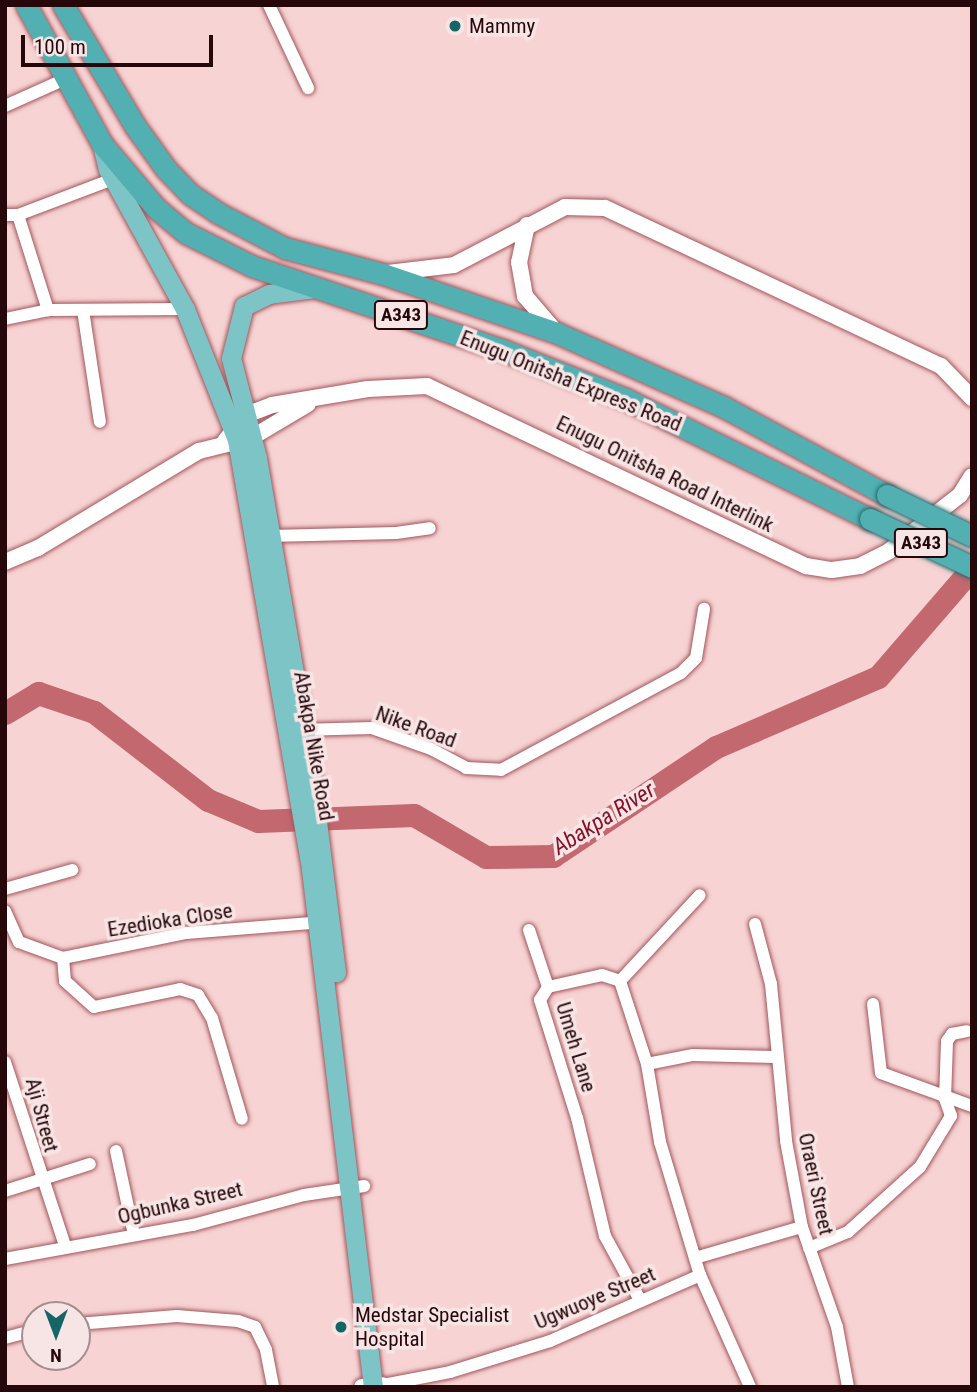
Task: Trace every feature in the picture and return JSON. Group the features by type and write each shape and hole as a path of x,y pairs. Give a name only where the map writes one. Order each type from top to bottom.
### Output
{"highway":[{"name":"Enugu Onitsha Express Road","path":"26,5 102,144 156,208 186,233 252,266 322,287 503,350 626,399 972,568"},
{"name":"Enugu Onitsha Express Road","path":"64,5 135,126 190,194 285,248 383,274 558,333 724,407 887,495 972,536"}],"main road":[{"name":"Abakpa Nike Road","path":"102,144 113,179 185,309 239,427 269,536 317,861 358,1187 375,1386"},
{"path":"239,427 231,358 244,306 269,294 322,287"},
{"name":"Abakpa Nike Road","path":"239,427 296,731"}],"street":[{"path":"269,5 308,88"},
{"path":"5,106 65,79"},
{"path":"48,310 12,215 113,179"},
{"path":"383,274 454,265 565,207 605,208 941,366 972,398"},
{"path":"527,225 519,262 525,296 558,333"},
{"path":"5,319 48,310 185,309"},
{"path":"83,310 100,422"},
{"name":"Enugu Onitsha Road Interlink","path":"239,427 272,405 313,401 368,389 427,386 806,566 832,570 860,566 889,551 960,495 972,476"},
{"name":"Enugu Onitsha Road Interlink","path":"239,427 313,401"},
{"path":"5,562 38,548 160,472 239,427"},
{"path":"269,536 396,533 430,528"},
{"name":"Nike Road","path":"296,731 372,728 482,772 502,770 681,673 696,658 704,609"},
{"path":"5,889 72,870"},
{"path":"700,895 620,981 647,1064 660,1142 700,1275 750,1387"},
{"path":"5,911 19,942 63,958 65,981 94,1007 180,989 198,995 212,1018 242,1119"},
{"name":"Ezedioka Close","path":"63,958 186,933 324,922"},
{"name":"Oraeri Street","path":"755,923 771,984 775,1057 802,1227 836,1327 848,1387"},
{"path":"530,930 548,987"},
{"name":"Umeh Lane","path":"620,981 602,975 548,987 540,1000 577,1118 605,1236 640,1300"},
{"path":"873,1004 881,1073 947,1103 972,1106"},
{"path":"809,1248 848,1232 908,1180 951,1116 947,1103 947,1041 952,1034 967,1031"},
{"path":"647,1064 693,1055 775,1057"},
{"name":"Aji Street","path":"5,1062 16,1082 40,1179 65,1246"},
{"path":"116,1151 134,1235"},
{"path":"5,1191 90,1164"},
{"name":"Ogbunka Street","path":"5,1259 134,1235 358,1187"},
{"path":"695,1258 802,1227"},
{"name":"Ugwuoye Street","path":"375,1386 450,1371 550,1340 700,1275"},
{"path":"91,1323 177,1316 238,1321 255,1327 266,1350 273,1387"}],"waterway":[{"name":"Abakpa River","path":"5,713 38,693 94,712 208,800 258,821 414,815 486,857 553,856 716,747 878,677 972,568"}],"place":[{"name":"Mammy","path":"455,26"},
{"name":"Medstar Specialist Hospital","path":"341,1327"}]}
